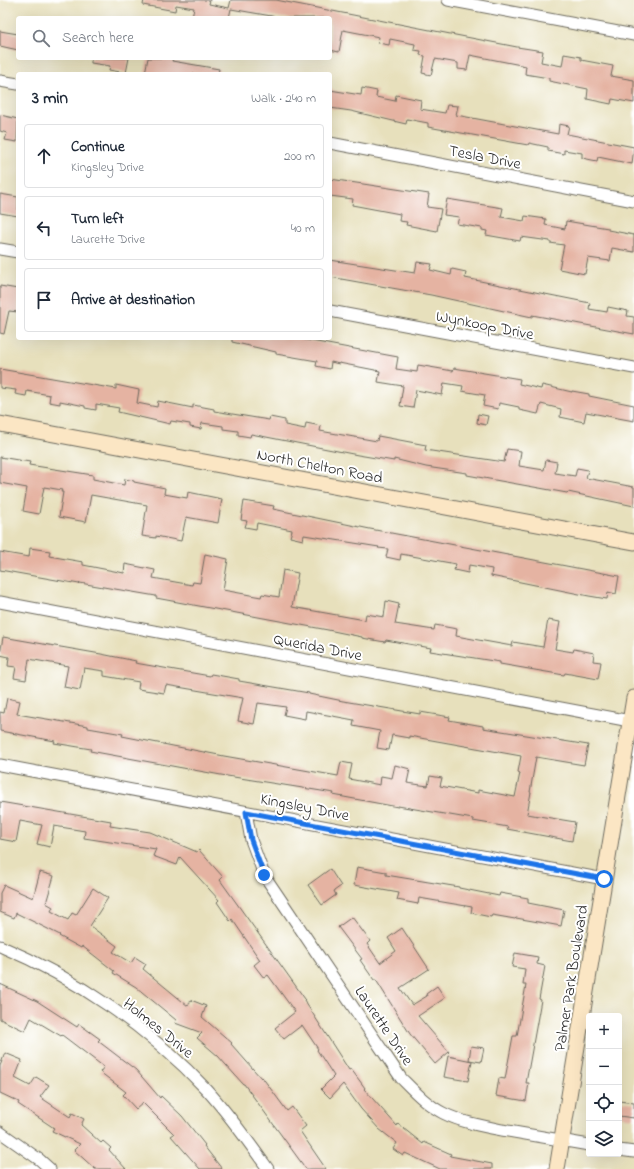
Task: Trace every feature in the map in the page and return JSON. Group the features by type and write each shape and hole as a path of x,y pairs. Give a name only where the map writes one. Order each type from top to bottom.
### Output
{"main road":[{"name":"North Chelton Road","path":"0,424 634,542"},
{"name":"Palmer Park Boulevard","path":"557,1169 634,698"}],"street":[{"path":"448,0 634,36"},
{"path":"0,81 16,84"},
{"name":"Tesla Drive","path":"332,143 634,201"},
{"path":"0,249 16,252"},
{"name":"Wynkoop Drive","path":"332,311 634,368"},
{"name":"Querida Drive","path":"0,602 630,721"},
{"name":"Kingsley Drive","path":"0,765 604,879"},
{"name":"Laurette Drive","path":"246,812 251,840 264,875 401,1078 428,1104 442,1113 456,1119 561,1141 586,1145"},
{"name":"Holmes Drive","path":"0,946 55,972 103,1002 161,1047 187,1070 211,1095 237,1125 268,1169"},
{"path":"0,1132 40,1160 50,1169"},
{"path":"622,1150 634,1152"}],"building":[{"path":"144,0 210,0 209,4 229,8 231,0 276,0 543,51 541,62 562,66 564,54 581,57 581,60 613,66 611,76 634,80 634,103 612,99 611,104 587,99 588,89 549,81 549,78 525,74 526,66 470,55 467,70 458,69 458,63 435,59 431,75 422,73 425,56 420,55 421,51 414,50 415,44 390,39 389,45 378,43 379,37 343,30 339,52 332,50 332,16 271,16 231,9 229,16 192,16 194,8 176,5 175,11 143,5"},
{"path":"0,31 16,34 16,50 0,46"},
{"path":"91,60 129,60 126,72 109,70 110,66 91,63"},
{"path":"148,60 172,60 219,69 218,72 145,72"},
{"path":"362,88 377,91 376,97 395,101 396,95 421,100 420,109 445,113 447,105 458,106 456,115 558,134 559,124 569,126 567,134 634,147 632,164 598,157 597,161 582,158 582,153 564,150 564,154 548,151 548,147 529,143 528,145 428,127 428,123 407,119 406,124 351,111 332,108 332,90 361,95"},
{"path":"0,115 16,119 16,142 5,140 7,133 0,131"},
{"path":"332,179 429,194 427,207 441,209 437,231 406,225 407,222 399,221 400,214 352,205 353,199 332,196"},
{"path":"0,194 16,197 16,216 0,213"},
{"path":"447,199 503,208 501,217 524,221 525,216 546,219 545,225 565,229 566,221 608,228 608,230 634,235 634,252 612,248 610,261 588,258 585,274 559,269 564,245 550,243 550,241 521,237 520,241 486,235 487,231 482,230 482,228 457,224 459,217 444,215"},
{"path":"332,260 415,273 417,262 432,264 430,270 451,275 452,269 466,272 465,278 590,303 589,309 607,312 608,307 628,311 627,316 634,317 634,334 532,315 532,317 431,295 332,277"},
{"path":"0,286 16,289 16,312 9,311 4,334 0,333"},
{"path":"232,340 306,340 398,357 396,369 417,372 418,365 453,371 454,368 520,379 519,384 541,389 542,385 634,405 634,421 586,412 584,422 560,417 561,409 541,404 538,414 519,410 519,407 499,403 498,409 483,406 485,395 462,391 463,386 444,383 442,395 416,390 413,408 400,406 403,386 378,382 380,371 331,362 330,369 316,366 317,361 276,354 276,352 232,342"},
{"path":"0,369 116,389 116,385 139,390 137,403 157,407 158,401 193,408 193,405 214,409 214,411 269,420 270,417 285,420 285,425 305,429 306,423 321,426 320,431 377,441 378,436 426,445 425,450 504,462 507,449 521,451 519,466 544,470 546,460 557,462 555,473 575,476 577,468 588,470 586,478 634,487 634,506 568,492 467,475 467,473 426,467 394,459 394,461 358,455 251,434 250,437 238,435 238,431 223,429 223,426 202,423 201,429 190,427 190,424 171,421 170,424 118,412 119,408 96,404 96,410 85,408 85,406 60,401 60,404 49,402 50,395 27,391 26,396 15,394 16,390 0,388"},
{"path":"478,414 488,416 486,425 477,423"},
{"path":"0,457 30,462 29,465 93,475 93,479 124,485 125,479 134,481 165,488 164,494 187,498 188,492 222,499 218,523 186,517 181,541 156,536 156,538 142,536 147,505 91,495 86,522 59,517 63,492 61,492 62,490 44,487 39,514 23,511 27,488 0,483"},
{"path":"244,501 274,506 273,509 370,529 619,576 616,594 608,592 607,599 589,596 491,576 492,569 469,565 468,573 454,570 456,564 401,554 400,560 386,557 388,549 378,548 379,547 304,535 303,540 290,537 292,530 257,523 256,529 245,527 247,521 241,520"},
{"path":"30,548 50,551 49,556 83,562 83,565 124,573 125,564 155,570 153,578 192,585 193,582 200,583 205,554 228,559 223,590 261,597 262,594 279,597 283,570 298,573 292,607 365,620 366,614 384,617 386,601 399,604 395,624 434,630 435,625 457,629 456,636 512,646 513,642 543,647 548,620 560,622 555,649 573,652 574,649 594,653 593,661 601,662 598,679 500,664 500,662 430,651 431,648 386,640 385,642 362,638 328,630 156,598 156,596 0,570 0,552 29,557"},
{"path":"3,637 101,654 136,661 135,663 210,676 211,674 239,679 239,681 309,693 343,701 420,714 420,712 450,717 449,720 483,726 483,728 588,745 584,765 536,757 530,792 527,814 575,822 572,841 507,829 508,827 473,821 473,819 333,795 334,793 221,775 90,751 91,749 54,743 55,741 0,731 0,712 4,713 7,698 20,701 17,714 88,726 88,728 123,734 122,736 224,756 338,776 341,762 352,764 349,779 380,785 381,776 392,778 395,765 410,769 407,783 428,786 430,776 442,778 440,786 478,793 478,790 515,797 520,773 518,772 521,756 409,736 409,738 392,735 389,750 377,748 380,731 353,726 354,720 306,711 305,719 284,715 286,707 258,703 254,724 238,721 243,698 166,685 164,693 138,689 139,682 104,676 104,671 84,668 80,690 64,687 68,666 29,659 26,680 14,678 16,667 8,666 9,657 0,655"},
{"path":"0,802 111,821 110,826 150,832 197,852 199,850 223,877 220,880 305,999 304,1000 349,1070 351,1069 365,1088 364,1089 397,1126 398,1124 423,1144 424,1142 451,1154 450,1156 492,1164 492,1169 440,1169 405,1153 403,1156 393,1149 397,1143 379,1129 361,1109 343,1084 330,1098 321,1089 334,1076 317,1050 318,1049 302,1025 284,1039 275,1028 295,1012 268,975 264,978 254,965 260,960 232,919 230,921 217,902 219,900 180,857 177,865 153,856 156,849 84,838 85,831 54,826 50,847 37,844 42,825 20,821 16,842 0,839"},
{"path":"357,867 386,872 386,875 459,887 499,896 500,893 528,898 528,903 564,910 561,926 516,918 492,915 491,917 471,913 472,907 419,898 418,904 397,900 399,893 354,885"},
{"path":"330,869 341,886 334,891 336,895 322,905 308,885"},
{"path":"40,872 54,876 46,903 53,907 51,911 68,920 72,913 76,915 93,888 108,898 90,926 117,946 113,952 131,963 135,957 146,964 143,969 188,1006 191,1000 206,1006 202,1017 232,1043 231,1044 261,1078 262,1077 287,1111 292,1107 306,1126 300,1131 326,1169 306,1169 244,1084 218,1056 197,1038 202,1033 175,1023 176,1020 136,987 113,973 114,971 82,946 81,948 59,936 60,935 16,913 14,918 0,912 0,893 4,885 33,898"},
{"path":"352,917 370,941 367,944 380,963 396,951 388,938 402,928 429,969 400,988 412,1005 427,996 426,994 437,986 445,998 418,1016 449,1052 435,1064 410,1034 376,980 374,980 360,960 362,959 338,927"},
{"path":"515,953 538,957 537,964 545,966 539,999 541,1000 526,1083 529,1083 526,1101 496,1096 499,1078 505,1079 513,1036 517,1036 526,985 523,985 525,969 512,967"},
{"path":"0,984 37,1001 77,1027 79,1024 100,1039 98,1041 136,1070 160,1098 161,1096 182,1116 222,1169 200,1169 171,1136 174,1134 143,1103 136,1109 123,1095 126,1092 100,1072 104,1067 62,1035 61,1036 31,1018 25,1031 0,1019"},
{"path":"471,1046 484,1048 481,1062 469,1060"},
{"path":"5,1053 22,1060 15,1078 30,1086 36,1077 49,1085 40,1097 70,1117 72,1113 84,1119 81,1125 101,1143 103,1141 111,1148 109,1150 126,1169 95,1169 74,1150 80,1144 52,1131 54,1128 18,1104 19,1102 0,1093 0,1066"},
{"path":"448,1056 472,1061 468,1081 444,1077"},
{"path":"622,1101 634,1103 634,1118 622,1116"}],"route":[{"path":"264,875 251,840 246,812 604,879"}]}
